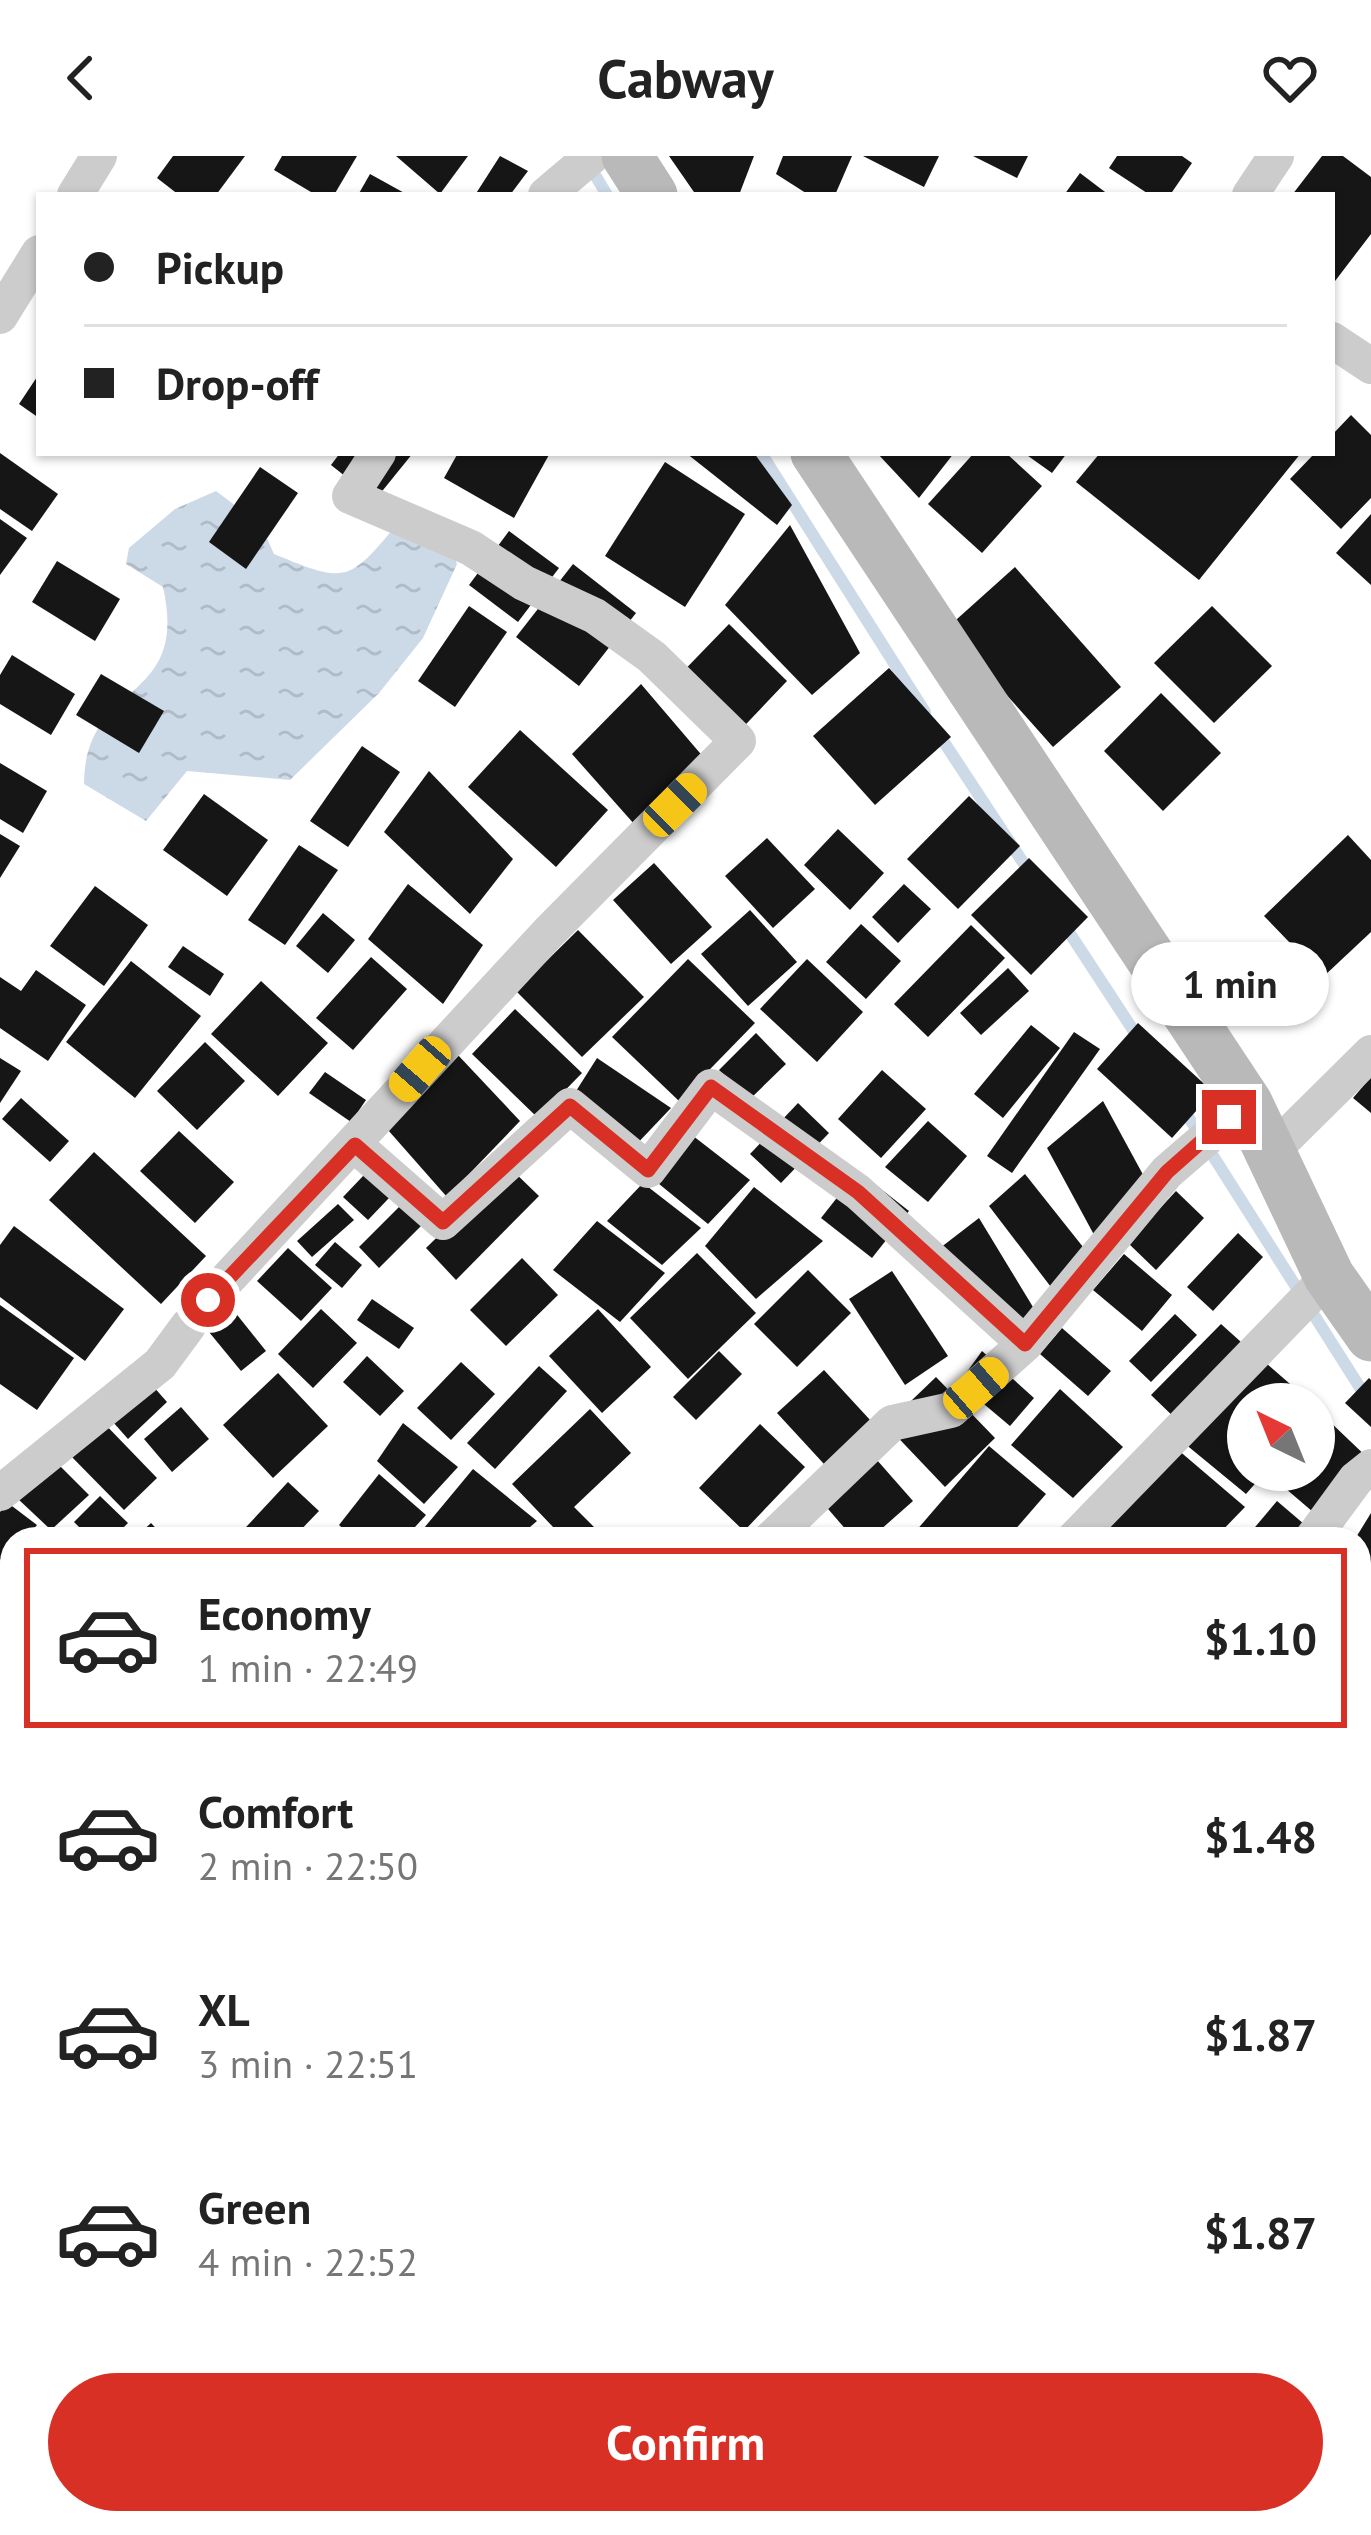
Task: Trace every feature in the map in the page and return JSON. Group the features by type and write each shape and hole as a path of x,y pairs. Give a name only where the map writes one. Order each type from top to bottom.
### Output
{"main road":[{"path":"627,156 650,192"},
{"path":"818,456 1238,1110 1272,1151 1329,1276 1371,1336"}],"street":[{"path":"77,192 99,156"},
{"path":"550,192 592,156"},
{"path":"1252,192 1276,156"},
{"path":"0,316 36,258"},
{"path":"1335,342 1371,366"},
{"path":"0,1493 160,1364 198,1313 548,932 738,741 652,657 595,616 524,583 471,548 350,496 376,456"},
{"path":"1272,1151 1371,1053"},
{"path":"355,1145 443,1222 570,1106 648,1170 711,1087 858,1192 1025,1344"},
{"path":"783,1527 892,1423 951,1410 1025,1344 1167,1172 1238,1110"},
{"path":"1085,1527 1329,1276"},
{"path":"1321,1527 1363,1473"}],"water":[{"path":"216,491 261,525 274,554 317,570 345,572 356,567 399,522 450,545 457,564 423,638 379,693 290,780 187,771 146,821 84,784 89,750 101,725 150,674 162,653 167,625 163,587 126,564 129,548 175,509"}],"building":[{"path":"173,156 245,156 218,192 175,192 157,178"},
{"path":"282,156 357,156 336,192 311,192 274,170"},
{"path":"396,156 468,156 438,192"},
{"path":"500,156 528,171 512,192 477,192"},
{"path":"669,156 754,156 740,192 694,192"},
{"path":"783,156 852,156 836,192 804,192 776,174"},
{"path":"863,156 939,156 924,187"},
{"path":"973,156 1028,156 1017,178"},
{"path":"1117,156 1182,156 1192,163 1172,192 1145,192 1109,168"},
{"path":"1322,156 1343,156 1371,177 1371,234 1335,281 1335,192 1294,192"},
{"path":"1080,173 1105,192 1066,192"},
{"path":"370,174 403,192 360,192"},
{"path":"36,378 36,416 19,404"},
{"path":"1351,415 1371,435 1371,498 1341,529 1290,479 1312,456 1335,456 1335,432"},
{"path":"0,453 58,494 32,531 0,509"},
{"path":"338,456 411,456 375,500 331,465"},
{"path":"456,456 548,456 514,518 444,478"},
{"path":"690,456 756,456 792,505 777,525"},
{"path":"880,456 952,456 919,498"},
{"path":"971,456 1009,456 1042,486 982,553 928,504"},
{"path":"1028,456 1065,456 1052,473"},
{"path":"1098,456 1299,456 1199,580 1076,482"},
{"path":"665,462 745,514 685,607 605,556"},
{"path":"260,467 298,493 246,569 209,542"},
{"path":"1371,514 1371,585 1336,553"},
{"path":"0,519 27,538 0,575"},
{"path":"790,525 860,653 812,695 725,605"},
{"path":"509,531 559,568 518,622 469,585"},
{"path":"57,561 120,599 95,641 32,602"},
{"path":"573,564 636,613 579,686 516,637"},
{"path":"1015,567 1121,687 1053,747 947,628"},
{"path":"469,606 507,632 455,707 418,681"},
{"path":"1212,606 1272,666 1214,723 1154,663"},
{"path":"729,624 787,681 729,742 669,686"},
{"path":"12,655 75,694 51,735 0,704 0,675"},
{"path":"889,668 951,737 875,805 813,736"},
{"path":"101,674 164,711 139,753 76,715"},
{"path":"641,684 711,766 643,834 572,754"},
{"path":"1161,693 1221,753 1163,811 1104,751"},
{"path":"520,730 608,810 556,867 468,787"},
{"path":"362,746 400,772 348,847 310,821"},
{"path":"0,763 47,791 23,833 0,819"},
{"path":"429,771 513,859 470,914 384,832"},
{"path":"204,794 268,840 227,896 163,850"},
{"path":"969,796 1020,846 958,909 907,859"},
{"path":"838,829 884,873 850,910 804,865"},
{"path":"0,834 20,846 0,878"},
{"path":"1348,835 1371,860 1371,932 1323,977 1264,916"},
{"path":"767,838 815,889 773,928 725,876"},
{"path":"299,845 338,870 285,945 248,920"},
{"path":"1029,858 1088,917 1031,975 971,915"},
{"path":"654,863 712,927 671,964 613,900"},
{"path":"408,884 483,945 443,1004 368,939"},
{"path":"904,884 931,909 898,943 872,917"},
{"path":"95,886 148,925 104,986 50,946"},
{"path":"750,910 797,962 748,1006 701,954"},
{"path":"323,913 355,940 328,973 296,946"},
{"path":"861,924 901,961 866,999 826,962"},
{"path":"971,925 1005,958 928,1037 894,1004"},
{"path":"578,930 644,997 582,1057 516,991"},
{"path":"183,946 224,974 210,996 168,967"},
{"path":"371,957 407,989 353,1050 316,1018"},
{"path":"688,959 755,1023 679,1101 612,1037"},
{"path":"807,959 863,1012 817,1062 760,1009"},
{"path":"131,961 201,1016 135,1098 66,1042"},
{"path":"1008,968 1029,991 981,1035 960,1013"},
{"path":"36,970 86,1005 48,1061 0,1028 0,977 21,991"},
{"path":"261,981 328,1043 278,1096 211,1034"},
{"path":"515,1009 582,1073 538,1118 472,1054"},
{"path":"1138,1023 1213,1092 1172,1138 1097,1069"},
{"path":"1031,1025 1060,1048 1003,1118 974,1094"},
{"path":"1074,1032 1100,1049 1012,1173 987,1156"},
{"path":"756,1033 786,1064 749,1100 719,1070"},
{"path":"205,1042 245,1081 197,1130 157,1091"},
{"path":"457,1054 520,1121 447,1197 388,1130"},
{"path":"0,1058 21,1071 0,1103"},
{"path":"597,1058 671,1108 632,1149 571,1099"},
{"path":"882,1070 926,1109 881,1158 838,1119"},
{"path":"325,1072 366,1100 351,1122 309,1093"},
{"path":"1371,1077 1371,1113 1353,1098"},
{"path":"21,1098 69,1141 50,1162 2,1119"},
{"path":"1103,1101 1147,1182 1099,1244 1047,1148"},
{"path":"798,1103 829,1133 781,1183 750,1154"},
{"path":"928,1121 967,1156 928,1202 885,1167"},
{"path":"179,1131 234,1182 195,1223 140,1171"},
{"path":"688,1132 750,1180 708,1224 653,1179"},
{"path":"94,1152 206,1256 161,1304 49,1200"},
{"path":"509,1167 539,1196 456,1280 426,1248"},
{"path":"858,1171 909,1211 872,1258 821,1218"},
{"path":"1025,1174 1087,1252 1054,1291 989,1206"},
{"path":"364,1175 389,1198 368,1220 343,1197"},
{"path":"643,1183 701,1228 662,1265 607,1221"},
{"path":"754,1187 823,1241 756,1299 705,1246"},
{"path":"1176,1191 1204,1218 1156,1270 1128,1243"},
{"path":"403,1203 423,1224 379,1268 359,1247"},
{"path":"338,1204 354,1220 312,1257 297,1241"},
{"path":"979,1218 1036,1312 998,1343 940,1248"},
{"path":"597,1221 665,1273 620,1322 553,1270"},
{"path":"14,1226 124,1309 85,1361 0,1297 0,1245"},
{"path":"1238,1233 1263,1257 1213,1311 1187,1287"},
{"path":"335,1242 362,1265 342,1288 315,1265"},
{"path":"288,1248 332,1288 301,1321 257,1281"},
{"path":"697,1253 756,1313 688,1379 630,1318"},
{"path":"1124,1254 1172,1295 1142,1331 1093,1290"},
{"path":"522,1258 558,1295 506,1346 470,1310"},
{"path":"808,1270 851,1313 797,1367 754,1324"},
{"path":"892,1271 948,1356 905,1385 849,1299"},
{"path":"372,1299 414,1328 399,1349 357,1320"},
{"path":"0,1305 74,1358 37,1410 0,1384"},
{"path":"321,1309 357,1343 313,1388 278,1354"},
{"path":"598,1309 651,1367 602,1413 549,1356"},
{"path":"234,1311 266,1351 241,1371 209,1332"},
{"path":"1175,1314 1197,1335 1151,1382 1129,1361"},
{"path":"1221,1324 1251,1351 1179,1422 1151,1395"},
{"path":"1062,1328 1111,1371 1088,1396 1040,1354"},
{"path":"719,1351 742,1374 696,1420 673,1397"},
{"path":"982,1351 1034,1398 1010,1426 959,1383"},
{"path":"367,1356 404,1391 380,1416 343,1382"},
{"path":"1258,1356 1289,1383 1235,1383"},
{"path":"461,1362 495,1394 451,1440 417,1408"},
{"path":"539,1366 567,1391 495,1469 467,1443"},
{"path":"824,1370 871,1421 824,1464 777,1413"},
{"path":"278,1373 328,1426 273,1478 223,1425"},
{"path":"936,1377 995,1438 945,1487 886,1425"},
{"path":"1371,1380 1371,1427 1345,1403"},
{"path":"152,1385 167,1402 128,1439 113,1422"},
{"path":"1060,1389 1123,1447 1073,1498 1011,1445"},
{"path":"1227,1392 1227,1478 1184,1443"},
{"path":"181,1407 209,1439 172,1472 144,1439"},
{"path":"590,1409 631,1453 574,1507 594,1527 553,1527 512,1484"},
{"path":"99,1418 157,1478 124,1510 66,1451"},
{"path":"403,1423 458,1467 424,1504 377,1461"},
{"path":"760,1424 805,1467 748,1527 740,1527 699,1488"},
{"path":"1335,1427 1371,1461 1327,1524 1288,1491 1335,1491"},
{"path":"862,1443 913,1501 884,1527 844,1527 810,1488"},
{"path":"989,1446 1046,1494 1017,1527 919,1527"},
{"path":"1177,1449 1245,1507 1226,1527 1108,1527"},
{"path":"57,1463 89,1495 54,1527 48,1527 17,1498"},
{"path":"473,1469 537,1521 530,1527 425,1527"},
{"path":"379,1474 426,1515 415,1527 339,1525"},
{"path":"288,1482 319,1511 304,1527 246,1527"},
{"path":"100,1496 128,1523 124,1527 79,1527 74,1522"},
{"path":"1277,1501 1307,1527 1255,1527"},
{"path":"8,1503 37,1525 0,1527 0,1512"}],"waterway":[{"path":"589,165 605,192"},
{"path":"763,456 925,712"},
{"path":"936,730 1030,873"},
{"path":"1065,926 1139,1039"},
{"path":"1182,1107 1371,1405"}],"route":[{"path":"208,1300 355,1145 443,1222 570,1106 648,1170 711,1087 858,1192 1025,1344 1167,1172 1229,1117"}]}
